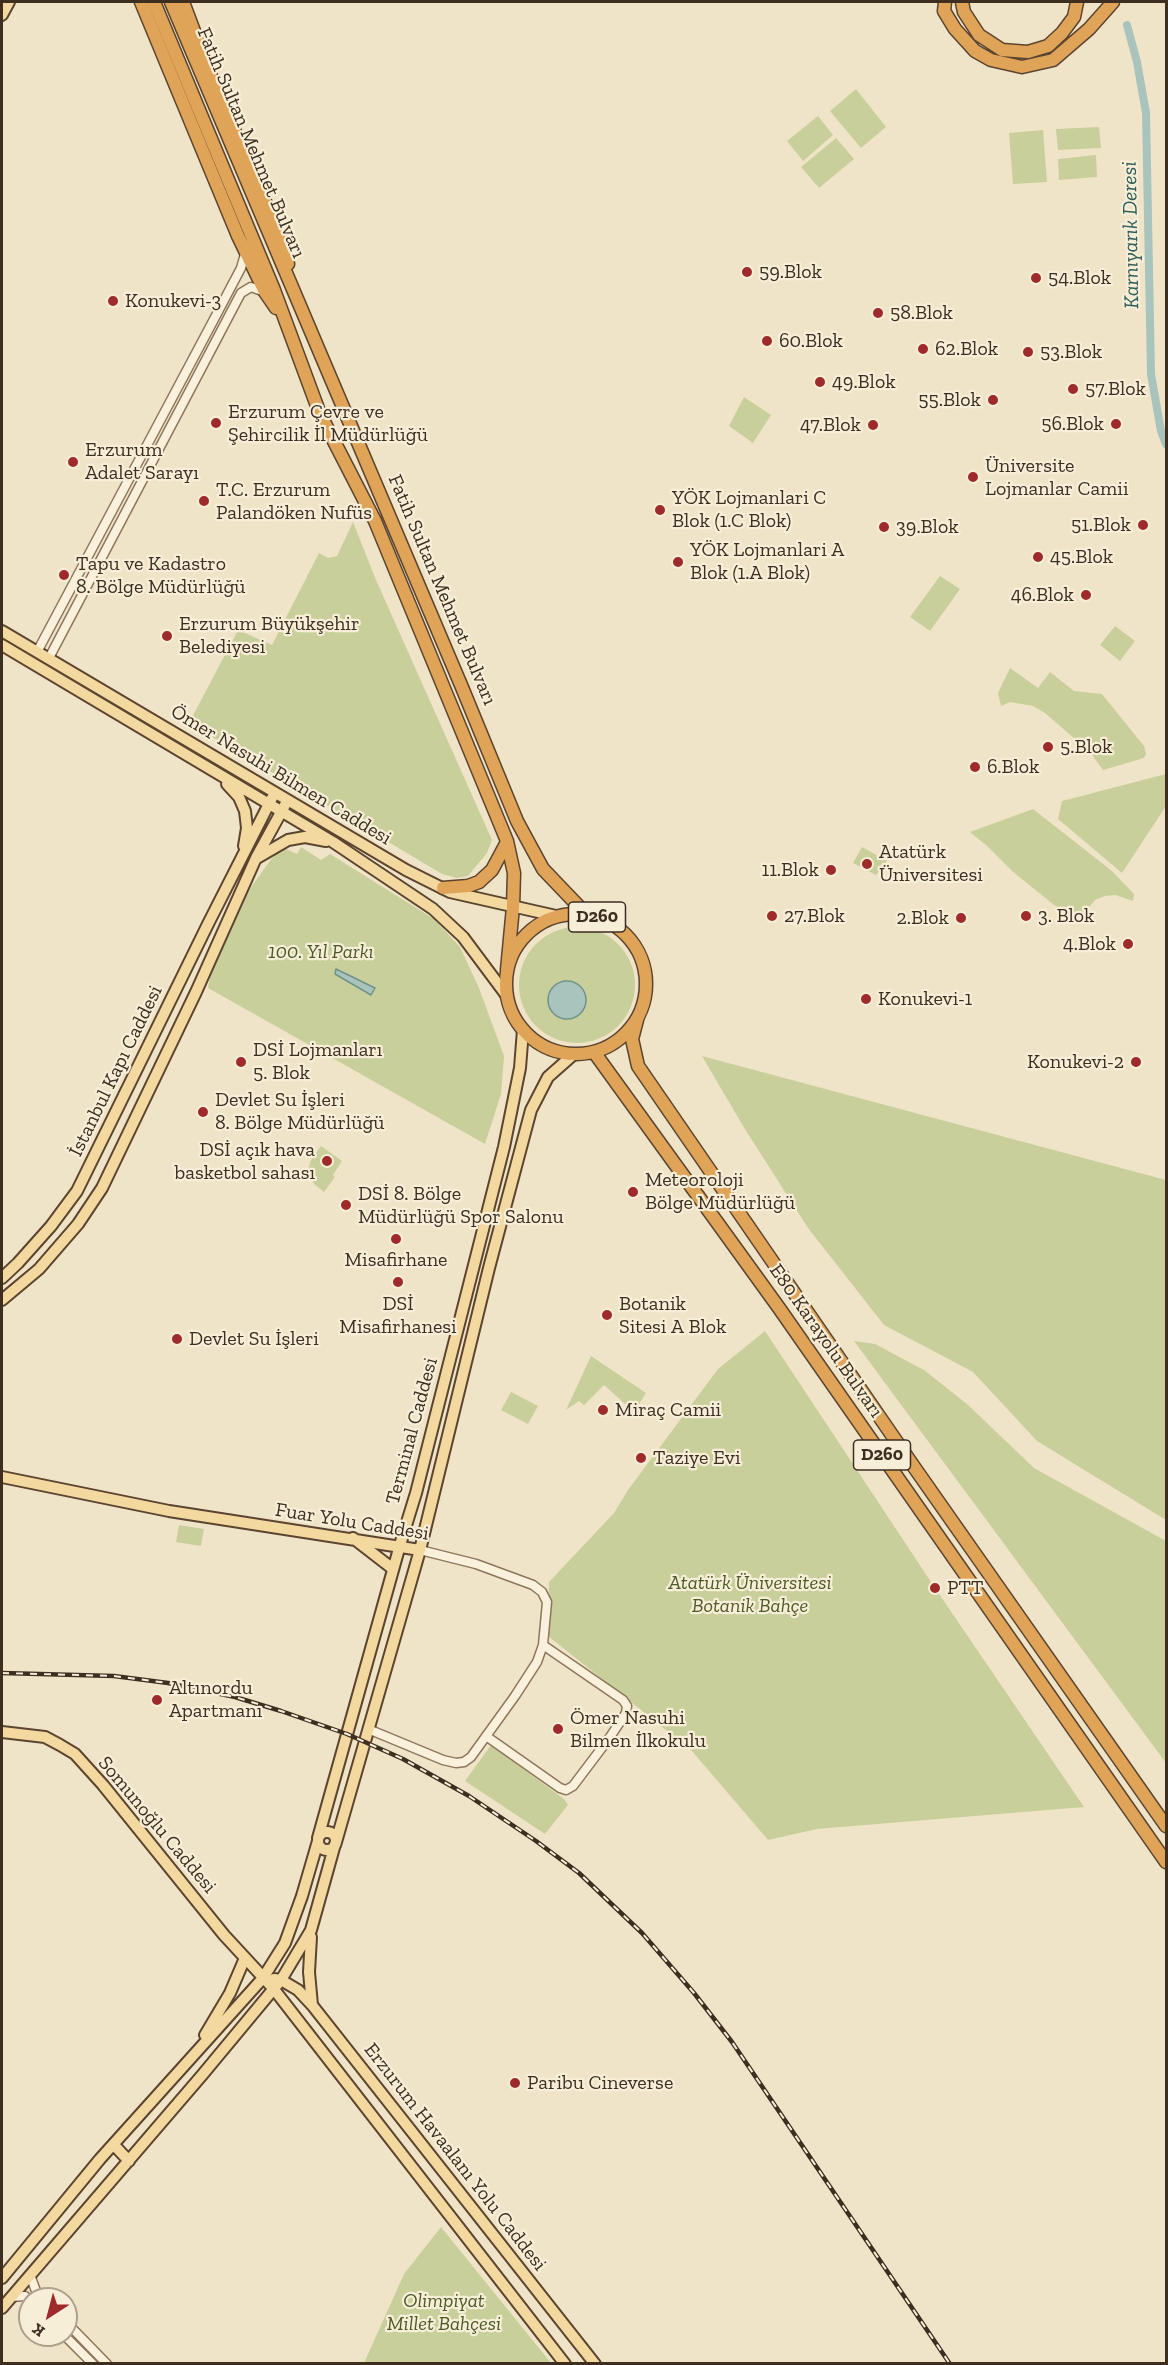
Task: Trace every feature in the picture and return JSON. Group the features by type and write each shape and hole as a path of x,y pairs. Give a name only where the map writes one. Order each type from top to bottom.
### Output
{"highway":[{"path":"141,2 246,251 265,292 288,325"},
{"name":"Fatih Sultan Mehmet Bulvarı","path":"154,2 288,325 320,414 375,521 507,841 514,873 507,970"},
{"name":"Fatih Sultan Mehmet Bulvarı","path":"171,2 517,821 543,869 586,914"},
{"path":"183,2 212,79 282,241 302,315"},
{"path":"945,2 944,11 955,29 975,51 991,60 1022,67 1053,60 1089,29 1113,2"},
{"path":"962,2 964,12 979,35 1002,50 1028,52 1048,46 1062,33 1074,17 1077,2"},
{"path":"443,888 468,886 479,882 496,864 507,841"},
{"name":"D260","path":"571,913 586,914 606,920 624,932 637,948 645,967 647,986 644,1003 637,1020 626,1034 611,1045 594,1052 574,1054 555,1051 537,1042 523,1030 512,1014 507,996 507,970 513,952 524,936 538,924 556,916 571,913"},
{"name":"E80 Karayolu Bulvarı","path":"637,1020 632,1039 638,1066 921,1477 1167,1826"},
{"name":"E80 Karayolu Bulvarı","path":"594,1052 786,1318 1167,1862"}],"main road":[{"path":"2,15 9,2"},
{"name":"Ömer Nasuhi Bilmen Caddesi","path":"2,631 406,870 443,888 556,916"},
{"name":"Ömer Nasuhi Bilmen Caddesi","path":"2,645 333,842 433,909 464,937 507,996"},
{"path":"31,663 37,652"},
{"path":"42,670 49,658"},
{"path":"221,776 239,797 245,811 247,828 239,864"},
{"path":"239,864 275,792"},
{"path":"2,1300 39,1269 78,1224 102,1188 192,1002 256,858 288,799"},
{"path":"256,858 288,840 305,837 333,842"},
{"name":"İstanbul Kapı Caddesi","path":"2,1278 51,1226 77,1191 239,864"},
{"name":"Terminal Caddesi","path":"202,2045 263,1978 285,1943 302,1896 416,1493 504,1147 520,1068 523,1030"},
{"name":"Terminal Caddesi","path":"2,2308 277,1984 311,1930 420,1550 489,1268 531,1110 548,1077 574,1054"},
{"name":"Fuar Yolu Caddesi","path":"2,1477 169,1511 326,1536 400,1545 420,1550"},
{"path":"352,1538 393,1569"},
{"name":"Somunoğlu Caddesi","path":"2,1732 45,1737 75,1754 104,1785 263,1978"},
{"path":"318,1839 325,1832 330,1833 334,1836 335,1843"},
{"path":"311,1930 309,1972 312,2005"},
{"path":"2,2278 202,2045 205,2035 230,1993 245,1958"},
{"path":"263,1978 277,1984"},
{"name":"Erzurum Havaalanı Yolu Caddesi","path":"277,1984 298,1990 312,2005 595,2364"},
{"name":"Erzurum Havaalanı Yolu Caddesi","path":"277,1984 565,2364"},
{"path":"114,2145 129,2161"}],"street":[{"path":"37,652 241,268 246,251"},
{"path":"49,658 241,293 251,287 265,292"},
{"name":"Fuar Yolu Caddesi","path":"368,1729 427,1754 456,1763 464,1762 471,1757 537,1662 543,1645 547,1602 542,1593 533,1585 476,1564 420,1550"},
{"path":"486,1736 560,1788 569,1789 626,1713 627,1706 623,1700 543,1645"},
{"path":"30,2275 34,2287"},
{"path":"11,2297 18,2296"},
{"path":"78,2334 107,2364"},
{"path":"76,2347 93,2364"}],"green space":[{"path":"856,89 886,127 861,148 830,111"},
{"path":"818,116 833,135 803,161 787,141"},
{"path":"1099,127 1101,148 1058,150 1056,129"},
{"path":"1043,130 1047,182 1013,184 1009,133"},
{"path":"836,138 854,159 819,188 801,167"},
{"path":"1096,155 1097,177 1059,180 1058,159"},
{"path":"744,397 771,415 753,443 729,426"},
{"path":"353,522 376,580 492,840 487,853 468,876 457,878 442,874 189,723 238,630 272,645 319,553 328,558 337,556"},
{"path":"940,576 960,589 930,631 910,617"},
{"path":"1115,626 1135,641 1120,661 1100,645"},
{"path":"1010,668 1038,688 1050,672 1074,691 1102,694 1144,746 1146,754 1144,758 1103,770 1090,752 1045,713 1033,706 1010,702 1001,706 998,693"},
{"path":"1166,774 1166,806 1122,873 1058,819 1062,801"},
{"path":"1033,809 1112,871 1134,894 1133,901 1115,895 1105,896 1095,900 1083,915 1071,915 1054,905 1012,871 970,832"},
{"name":"100. Yıl Parkı","path":"301,847 321,860 330,854 434,919 460,947 479,988 504,1056 501,1094 485,1144 208,988 210,977 249,890 272,858 284,848 297,854"},
{"path":"862,847 887,861 876,875 853,863"},
{"path":"577,927 599,932 618,944 630,963 635,985 630,1007 618,1026 599,1038 577,1043 555,1038 536,1026 524,1007 519,985 524,963 536,944 555,932"},
{"path":"702,1056 1166,1180 1166,1520 1037,1441 973,1372 884,1325 808,1228 743,1126"},
{"path":"321,1146 342,1161 333,1175 335,1177 324,1192 314,1184 308,1170 311,1160"},
{"name":"Atatürk Üniversitesi Botanik Bahçe","path":"765,1331 935,1588 1084,1807 817,1829 768,1840 691,1750 548,1636 549,1582 614,1513 628,1490 718,1369"},
{"path":"854,1341 875,1344 924,1370 967,1404 1034,1468 1166,1541 1166,1763"},
{"path":"591,1356 646,1393 634,1412 604,1385 584,1405 579,1401 566,1410"},
{"path":"511,1392 538,1406 528,1424 501,1410"},
{"path":"179,1525 204,1529 201,1546 176,1542"},
{"path":"491,1745 564,1799 568,1805 545,1834 465,1781"},
{"name":"Olimpiyat Millet Bahçesi","path":"441,2227 551,2363 364,2363 404,2274"}],"water":[{"path":"336,969 375,988 371,995 335,974"},
{"path":"567,981 581,986 586,1000 581,1014 567,1019 553,1014 548,1000 553,986"}],"waterway":[{"name":"Karnıyarık Deresi","path":"1127,25 1137,62 1146,113 1151,374 1161,431 1166,444"}],"railway":[{"path":"2,1673 114,1676 168,1683 235,1697 281,1711 347,1734 403,1759 469,1796 536,1841 579,1873 642,1933 694,1993 732,2042 950,2364"}],"place":[{"name":"59.Blok","path":"747,272"},
{"name":"54.Blok","path":"1036,278"},
{"name":"Konukevi-3","path":"113,301"},
{"name":"58.Blok","path":"878,313"},
{"name":"60.Blok","path":"767,341"},
{"name":"62.Blok","path":"923,349"},
{"name":"53.Blok","path":"1028,352"},
{"name":"49.Blok","path":"820,382"},
{"name":"57.Blok","path":"1073,389"},
{"name":"55.Blok","path":"993,400"},
{"name":"Erzurum Çevre ve Şehircilik İl Müdürlüğü","path":"216,423"},
{"name":"56.Blok","path":"1116,424"},
{"name":"47.Blok","path":"873,425"},
{"name":"Erzurum Adalet Sarayı","path":"73,462"},
{"name":"Üniversite Lojmanlar Camii","path":"973,477"},
{"name":"T.C. Erzurum Palandöken Nufüs","path":"204,501"},
{"name":"YÖK Lojmanlari C Blok (1.C Blok)","path":"660,510"},
{"name":"51.Blok","path":"1143,525"},
{"name":"39.Blok","path":"884,527"},
{"name":"45.Blok","path":"1038,557"},
{"name":"YÖK Lojmanlari A Blok (1.A Blok)","path":"678,562"},
{"name":"Tapu ve Kadastro 8. Bölge Müdürlüğü","path":"64,575"},
{"name":"46.Blok","path":"1086,595"},
{"name":"Erzurum Büyükşehir Belediyesi","path":"167,636"},
{"name":"5.Blok","path":"1048,747"},
{"name":"6.Blok","path":"975,767"},
{"name":"Atatürk Üniversitesi","path":"867,864"},
{"name":"11.Blok","path":"831,870"},
{"name":"27.Blok","path":"772,916"},
{"name":"3. Blok","path":"1026,916"},
{"name":"2.Blok","path":"961,918"},
{"name":"4.Blok","path":"1128,944"},
{"name":"Konukevi-1","path":"866,999"},
{"name":"DSİ Lojmanları 5. Blok","path":"241,1062"},
{"name":"Konukevi-2","path":"1136,1062"},
{"name":"Devlet Su İşleri 8. Bölge Müdürlüğü","path":"203,1112"},
{"name":"DSİ açık hava basketbol sahası","path":"327,1161"},
{"name":"Meteoroloji Bölge Müdürlüğü","path":"633,1192"},
{"name":"DSİ 8. Bölge Müdürlüğü Spor Salonu","path":"346,1205"},
{"name":"Misafirhane","path":"396,1239"},
{"name":"DSİ Misafirhanesi","path":"398,1282"},
{"name":"Botanik Sitesi A Blok","path":"607,1315"},
{"name":"Devlet Su İşleri","path":"177,1339"},
{"name":"Miraç Camii","path":"603,1410"},
{"name":"Taziye Evi","path":"641,1458"},
{"name":"PTT","path":"935,1588"},
{"name":"Altınordu Apartmanı","path":"157,1700"},
{"name":"Ömer Nasuhi Bilmen İlkokulu","path":"558,1729"},
{"name":"Paribu Cineverse","path":"515,2083"}]}
